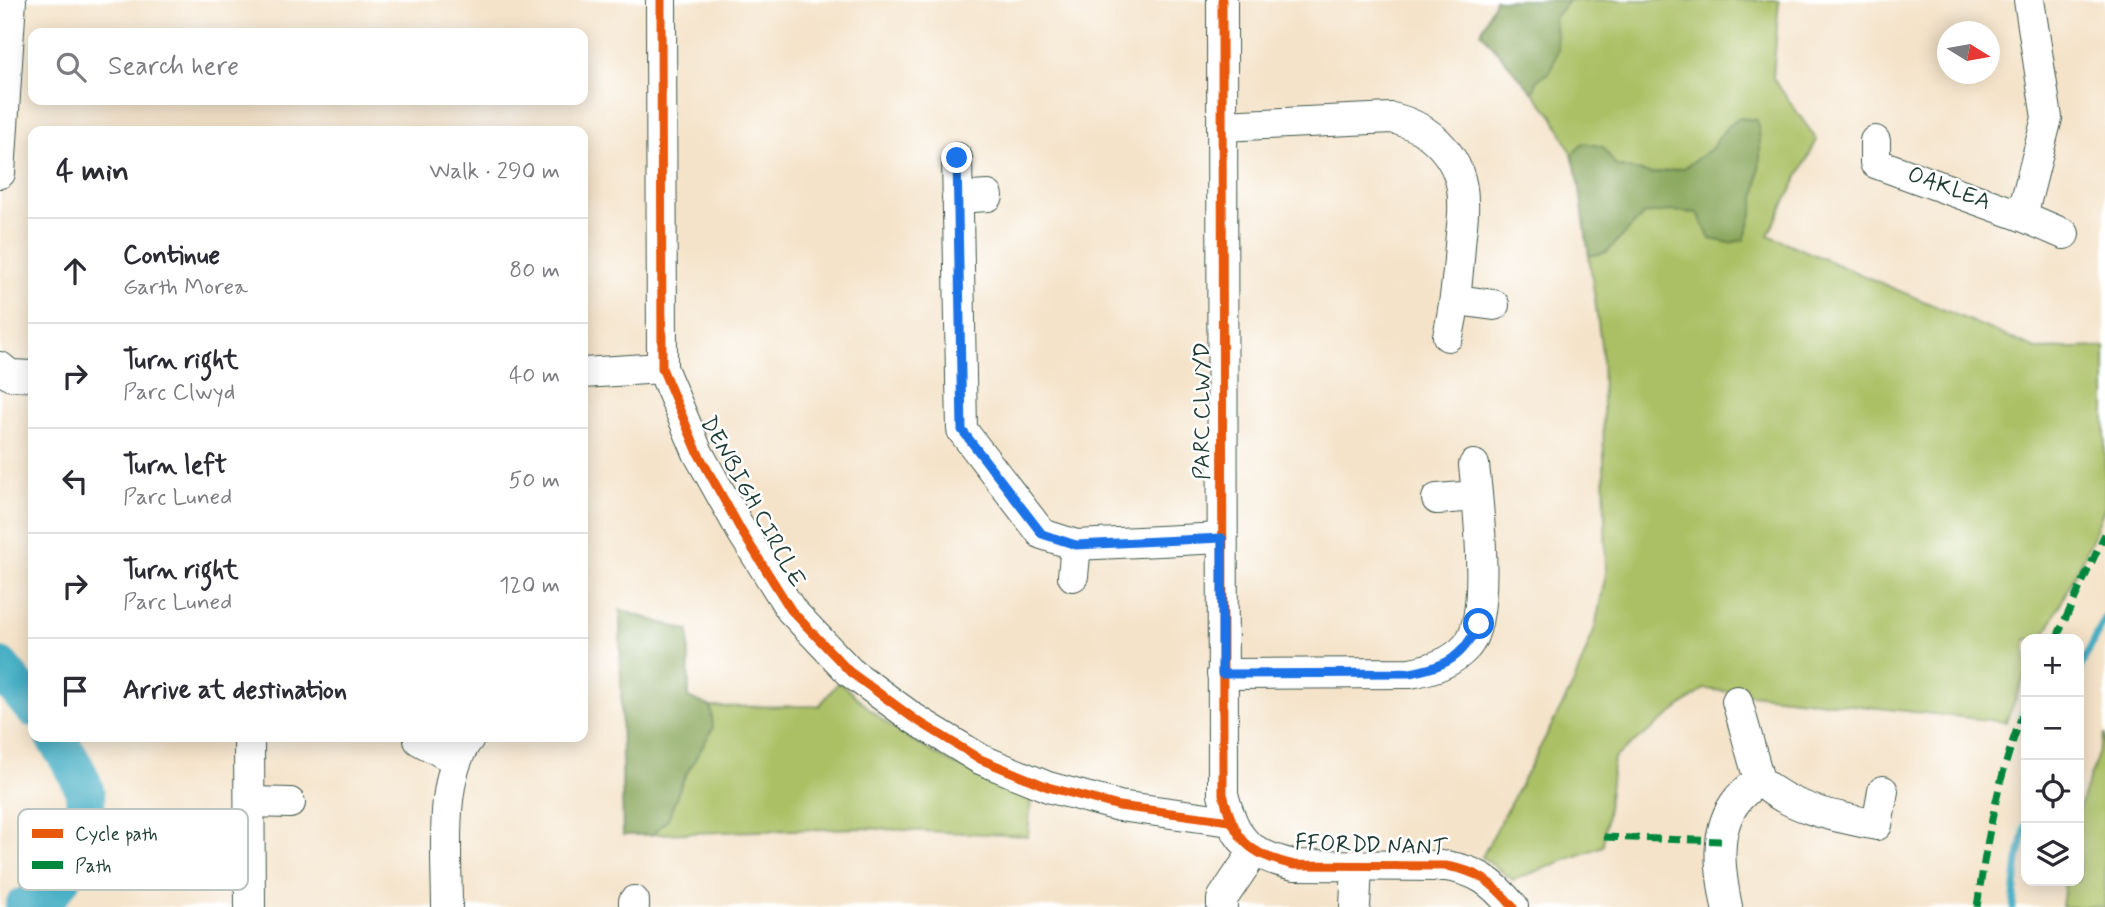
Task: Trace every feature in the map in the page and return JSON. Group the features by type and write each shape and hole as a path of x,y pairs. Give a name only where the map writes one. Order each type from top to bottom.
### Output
{"street":[{"name":"DENBIGH CIRCLE","path":"661,0 662,368 698,453 742,532 791,610 850,672 914,718 980,759 1048,787 1119,806 1230,821"},
{"name":"PARC CLWYD","path":"1223,0 1223,794 1230,821"},
{"name":"OAKLEA","path":"2022,216 2047,118 2029,0"},
{"path":"0,173 7,9"},
{"path":"1222,126 1392,118 1410,122 1430,133 1447,152 1460,176 1464,200 1457,300 1448,336"},
{"name":"OAKLEA","path":"1869,153 2064,234"},
{"path":"957,158 962,430 1042,534 1076,545 1222,538"},
{"path":"957,198 988,196"},
{"path":"1457,300 1494,305"},
{"path":"0,367 10,375 28,376"},
{"path":"588,373 662,368"},
{"path":"1222,674 1410,673 1434,668 1449,661 1468,645 1479,624 1481,599 1474,465"},
{"path":"1437,499 1477,496"},
{"path":"1073,576 1076,545"},
{"path":"1737,701 1759,780 1771,791 1834,817 1889,828 1883,791"},
{"path":"249,742 250,907"},
{"path":"430,742 463,748 448,788 447,907"},
{"path":"1727,907 1721,875 1721,841 1727,817 1738,799 1759,780"},
{"path":"250,802 290,803"},
{"name":"FFORDD NANT","path":"1230,821 1239,837 1272,860 1294,865 1446,866 1467,869 1486,879 1513,907"},
{"path":"1222,907 1222,899 1255,850"},
{"path":"1354,907 1357,866"}],"green space":[{"path":"1495,0 1779,0 1773,78 1817,140 1768,235 2036,349 2105,347 2105,507 2090,544 2045,634 2021,634 2021,685 2006,722 1704,689 1614,758 1603,846 1513,880 1482,857 1572,687 1595,628 1606,573 1602,352 1579,182 1572,154 1553,116 1481,32"},
{"path":"1495,0 1569,0 1554,18 1558,49 1551,71 1537,80 1533,93 1481,32"},
{"path":"1739,118 1757,120 1760,148 1755,196 1744,240 1730,243 1710,239 1698,213 1670,211 1644,214 1607,252 1589,256 1579,182 1572,154 1584,143 1603,147 1616,166 1651,174 1684,168 1711,149 1725,129"},
{"path":"620,610 689,631 689,698 711,707 819,706 839,682 885,722 919,745 1031,798 1028,836 861,828 623,835"},
{"path":"620,610 689,631 688,697 711,707 713,728 683,780 668,819 652,835 623,835"},
{"path":"2105,734 2105,907 2062,907 2064,886 2084,886 2084,794"}],"waterway":[{"path":"2084,660 2105,618"},
{"path":"0,667 28,701"},
{"path":"58,742 83,787 85,809"},
{"path":"2013,907 2021,848"},
{"path":"25,907 52,890"}],"marked path":[{"path":"2058,634 2105,534"},
{"path":"1977,907 2001,780 2021,719"},
{"path":"1604,837 1721,841"}],"cycle path":[{"path":"661,0 662,368 698,453 742,532 791,610 850,672 913,718 980,759 1048,787 1119,806 1230,821"},
{"path":"1222,0 1223,794 1228,810 1238,834 1245,843 1278,861 1294,865 1457,868 1484,879 1513,907"}],"route":[{"path":"957,158 962,430 1042,534 1076,545 1222,538 1222,674 1410,673 1434,668 1449,661 1468,645 1479,624"}]}
